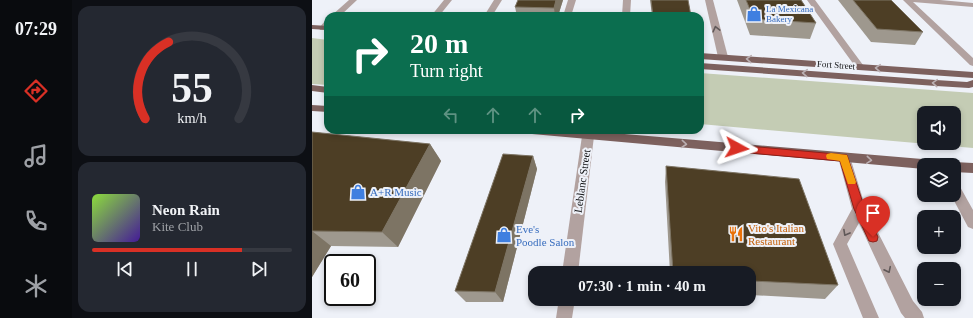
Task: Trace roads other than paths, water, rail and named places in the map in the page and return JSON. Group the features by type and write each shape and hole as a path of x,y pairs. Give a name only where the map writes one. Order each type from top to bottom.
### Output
{"main road":[{"path":"312,27 324,26"},
{"name":"Fort Street","path":"704,56 973,75"},
{"path":"704,66 969,85 973,83"},
{"path":"312,88 324,90"},
{"path":"312,108 324,109"},
{"path":"569,134 917,164"},
{"path":"625,134 645,141"}],"street":[{"path":"340,12 353,0"},
{"path":"438,12 448,0"},
{"path":"490,12 498,0"},
{"path":"568,12 572,0"},
{"path":"626,12 627,0"},
{"path":"708,0 723,57"},
{"path":"811,0 860,67"},
{"path":"907,0 973,63"},
{"path":"914,0 973,5"},
{"name":"Leblanc Street","path":"571,266 588,136"},
{"path":"844,158 859,209 907,307 916,318"},
{"path":"961,202 973,223"},
{"path":"859,209 840,244 871,318"},
{"path":"564,318 565,306"}],"place":[{"name":"La Mexicana Bakery","path":"754,14"},
{"name":"A+R Music","path":"358,192"},
{"name":"Vito's Italian Restaurant","path":"736,234"},
{"name":"Eve's Poodle Salon","path":"504,235"}]}
